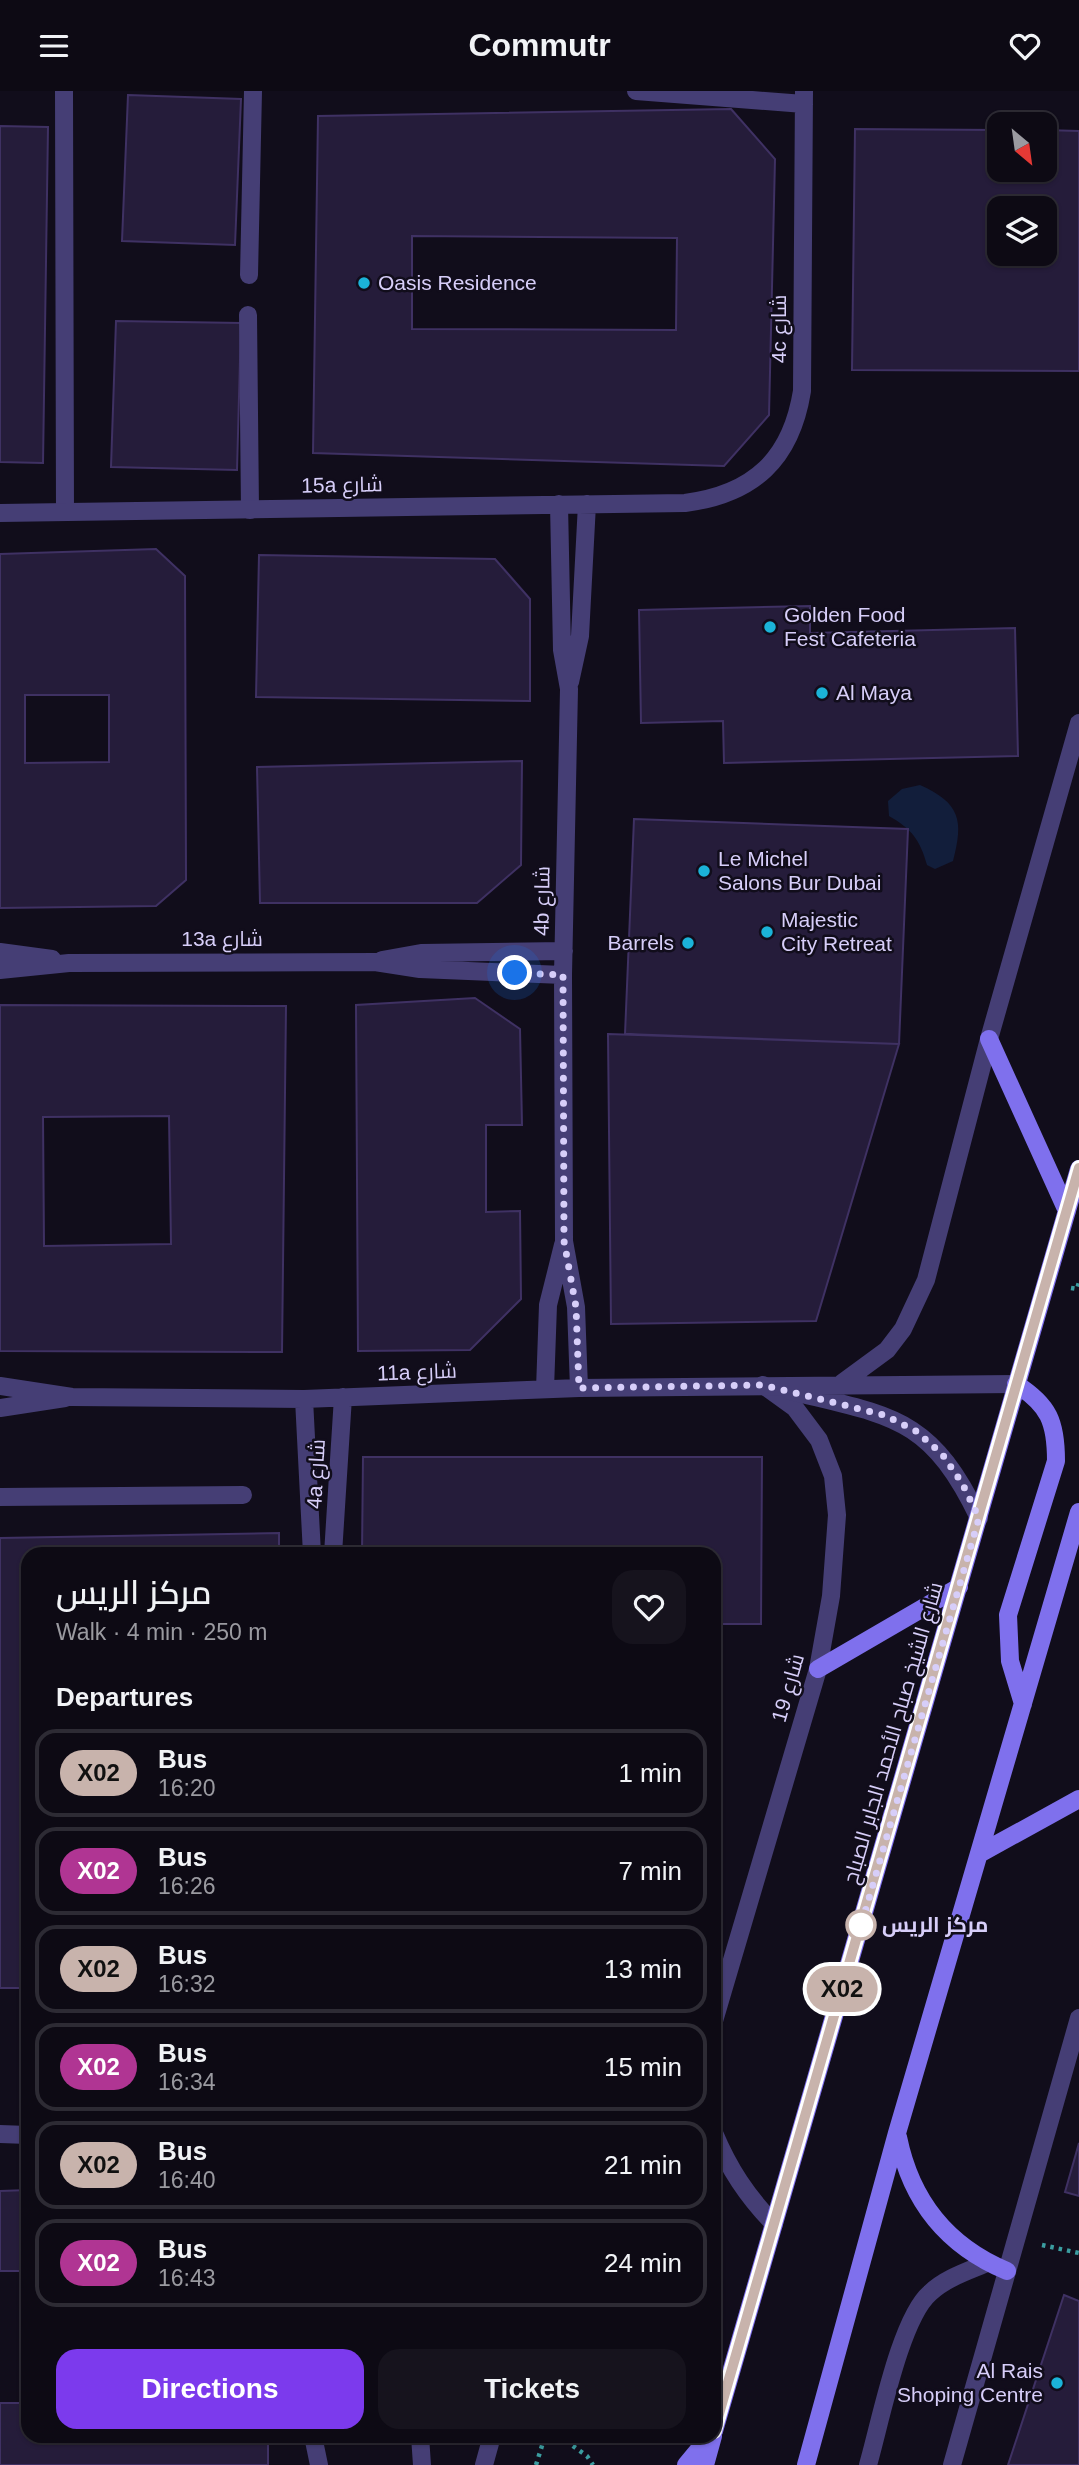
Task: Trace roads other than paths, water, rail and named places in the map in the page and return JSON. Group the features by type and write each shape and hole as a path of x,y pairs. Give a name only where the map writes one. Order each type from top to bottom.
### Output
{"main road":[{"path":"989,1039 1067,1211"},
{"name":"شارع الشيخ صباح الأحمد الجابر الصباح","path":"721,2404 1079,1168"},
{"path":"1016,1384 1035,1396 1049,1415 1056,1438 1056,1461 1008,1615 1010,1661 1023,1704"},
{"path":"806,2465 897,2133 1079,1512"},
{"path":"818,1669 959,1587"},
{"path":"979,1854 1079,1799"},
{"path":"897,2133 904,2166 929,2214 959,2246 987,2263 1007,2271"},
{"path":"686,2465 704,2443"},
{"name":"شارع الشيخ صباح الأحمد الجابر الصباح","path":"705,2465 710,2443"}],"street":[{"path":"64,91 65,512"},
{"path":"248,275 253,91"},
{"path":"636,91 804,97"},
{"name":"4c شارع","path":"685,503 711,500 735,491 756,478 775,461 798,416 802,391 804,97"},
{"path":"248,316 250,510"},
{"name":"15a شارع","path":"0,513 685,503"},
{"name":"4b شارع","path":"559,504 562,641 569,689 563,975 564,1241 576,1307 579,1388"},
{"name":"4b شارع","path":"569,689 580,636 587,504"},
{"path":"841,1384 887,1350 917,1305 1079,723"},
{"name":"13a شارع","path":"375,962 421,953 564,951"},
{"name":"13a شارع","path":"0,952 69,963"},
{"name":"13a شارع","path":"0,970 69,963 375,962 442,971 563,975"},
{"name":"4b شارع","path":"545,1389 548,1305 564,1241"},
{"name":"11a شارع","path":"0,1386 72,1397 304,1399 579,1388 1016,1384"},
{"name":"11a شارع","path":"763,1385 884,1415 916,1431 942,1454 962,1483 979,1518"},
{"name":"شارع 19","path":"721,1997 818,1669 831,1596 837,1515 833,1476 819,1440 795,1408 763,1385"},
{"name":"11a شارع","path":"0,1408 72,1397"},
{"name":"4a شارع","path":"333,1547 343,1397"},
{"name":"4a شارع","path":"304,1399 312,1547"},
{"path":"0,1497 243,1495"},
{"path":"952,2465 1079,2018"},
{"path":"0,2134 21,2135"},
{"path":"721,2149 748,2197 774,2224"},
{"path":"868,2465 913,2314 929,2293 940,2285 987,2263"},
{"path":"306,2465 313,2443"},
{"path":"313,2443 318,2465"},
{"path":"420,2443 422,2465"},
{"path":"484,2465 490,2443"}],"water":[{"path":"920,785 951,806 958,824 953,861 935,869 927,865 914,836 889,816 888,801 902,789"}],"place":[{"name":"Oasis Residence","path":"364,283"},
{"name":"Golden Food Fest Cafeteria","path":"770,627"},
{"name":"Al Maya","path":"822,693"},
{"name":"Le Michel Salons Bur Dubai","path":"704,871"},
{"name":"Majestic City Retreat","path":"767,932"},
{"name":"Barrels","path":"688,943"},
{"name":"مركز الريس","path":"861,1925"},
{"name":"Al Rais Shoping Centre","path":"1057,2383"}]}
